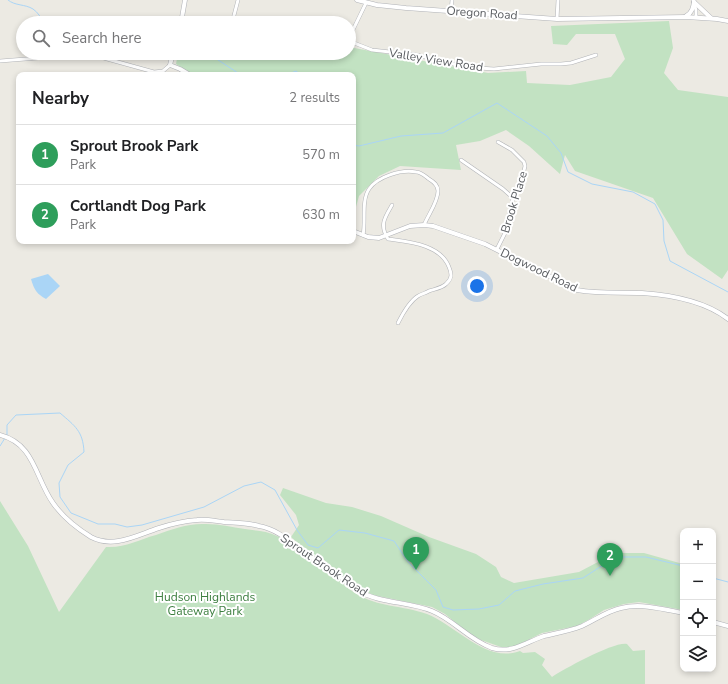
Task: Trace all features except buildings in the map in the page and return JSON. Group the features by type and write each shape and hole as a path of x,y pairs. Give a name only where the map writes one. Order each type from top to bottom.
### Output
{"street":[{"path":"182,16 185,0"},
{"path":"234,16 238,0"},
{"name":"Oregon Road","path":"357,0 366,3 406,8 557,19 696,17 728,21"},
{"path":"451,11 452,0"},
{"path":"557,19 558,0"},
{"path":"686,17 690,14 693,1"},
{"path":"693,1 696,17"},
{"path":"693,1 711,18"},
{"path":"356,24 366,3"},
{"name":"Valley View Road","path":"356,42 372,50 417,56 479,68 494,69 541,64 571,63 596,55"},
{"path":"0,61 16,60"},
{"path":"111,60 154,72 163,71 170,65 171,60"},
{"path":"170,65 185,72"},
{"name":"Brook Place","path":"497,249 505,233 513,198 523,175 525,166 524,162 512,150 498,142"},
{"path":"461,160 483,174 513,198"},
{"path":"363,235 365,227 365,201 368,190 380,179 394,174 419,172 436,184 438,192 437,198 424,225"},
{"path":"392,205 384,220 383,227 388,239 415,244 439,254 448,264 451,276 450,281 445,285 415,298 398,323"},
{"name":"Dogwood Road","path":"356,232 377,238 404,227 424,225 433,226 486,244 577,290 589,292 644,293 674,298 705,306 728,319"},
{"name":"Sprout Brook Road","path":"4,436 24,448 54,505 78,527 92,537 107,542 115,542 171,524 208,519 260,526 281,535 309,557 327,566 351,586 364,594 374,598 413,605 433,611 476,640 492,648 504,650 518,648 543,637 581,627 610,612 622,608 637,606 680,613"},
{"path":"716,623 728,626"}],"green space":[{"path":"669,21 673,48 664,73 678,90 728,97 728,270 722,279 687,254 653,198 575,171 565,155 560,174 529,146 506,130 480,141 456,145 461,170 400,166 379,176 359,196 356,207 356,72 188,72 176,64 177,60 356,60 356,48 488,73 526,71 527,83 570,85 611,77 625,59 615,34 576,34 567,45 553,44 551,26"},
{"path":"283,488 326,503 352,507 381,516 429,537 476,554 496,567 501,577 514,583 579,572 619,553 644,553 680,563 680,609 639,602 624,604 604,610 577,626 542,633 518,645 508,648 501,647 481,640 467,632 445,614 432,607 373,595 353,585 323,559 309,553 291,537 299,525 296,515 280,495"},
{"name":"Hudson Highlands Gateway Park","path":"0,501 28,546 59,612 106,547 126,545 187,525 221,525 273,534 286,541 305,556 322,566 346,587 364,598 382,604 427,614 438,619 483,648 507,654 520,651 523,653 535,652 545,659 542,665 552,677 601,651 621,644 627,644 633,651 645,650 645,684 0,684"}],"water":[{"path":"48,274 60,286 46,299 36,291 31,279"}],"waterway":[{"path":"8,0 33,9 40,16"},
{"path":"218,60 236,72"},
{"path":"294,72 297,72"},
{"path":"356,146 401,136 443,133 497,103 547,136 561,153 568,172 592,184 633,192 655,204 663,220 664,241 670,261 728,292"},
{"path":"7,435 7,425 16,415 60,413 74,426 82,439 84,452 68,465 59,483 60,497 71,513 98,524 115,524 127,527 142,525 204,507 244,486 261,482 275,490 297,530 308,545 318,548 339,530 365,533 394,541 408,562 436,590 443,607 453,610 479,609 499,605 515,591 543,584 583,578 600,567 622,557 646,557 680,565"},
{"path":"0,446 5,438"},
{"path":"716,579 728,582"}],"place":[{"name":"Sprout Brook Park","path":"416,570"},
{"name":"Cortlandt Dog Park","path":"610,576"}]}
